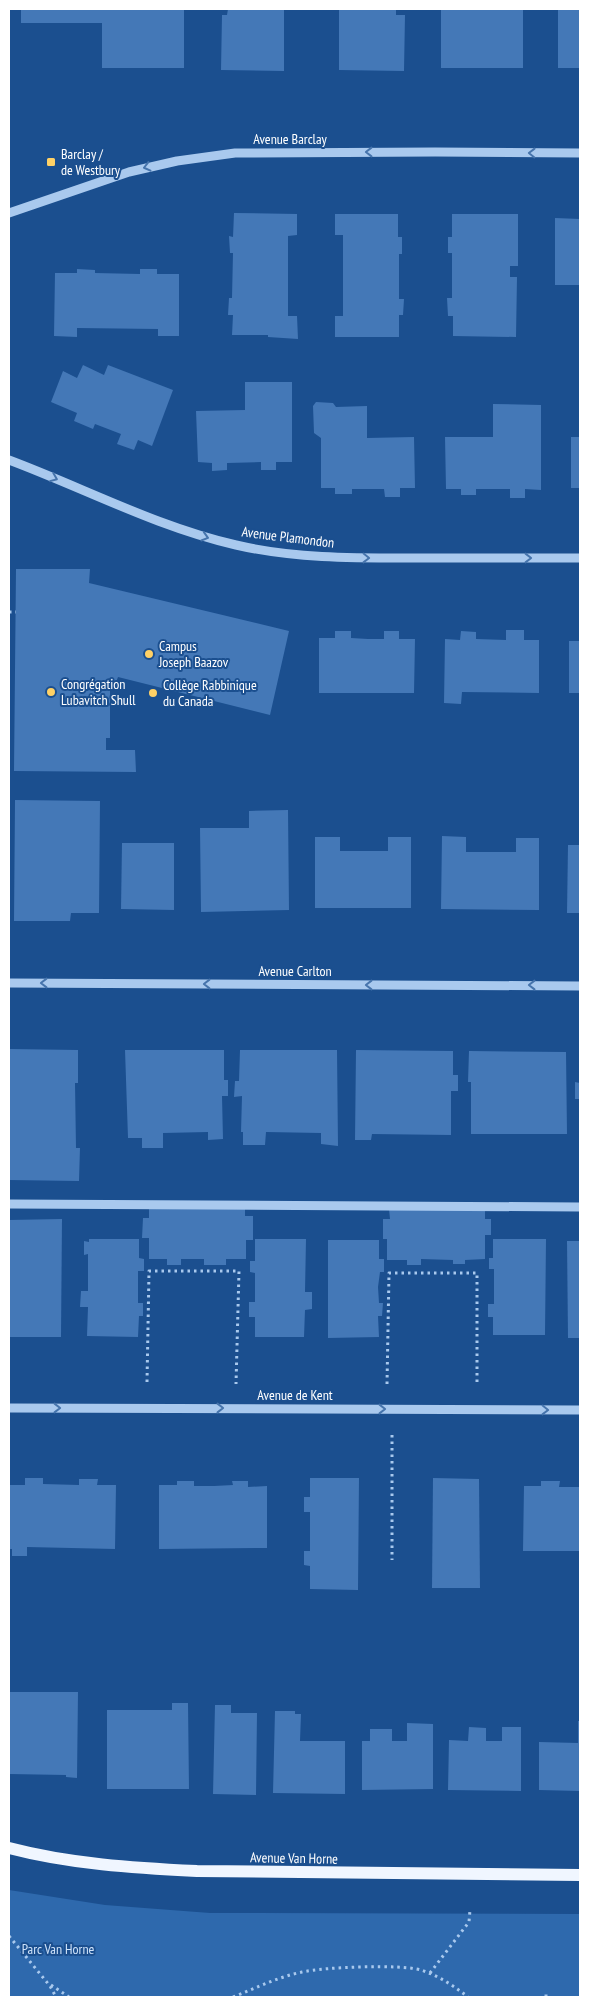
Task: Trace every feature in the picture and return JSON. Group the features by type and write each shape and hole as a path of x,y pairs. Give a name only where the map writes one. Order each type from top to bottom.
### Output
{"main road":[{"name":"Avenue Van Horne","path":"9,1848 85,1862 197,1872 580,1875"}],"street":[{"name":"Avenue Barclay","path":"9,213 129,172 177,161 235,153 580,153"},
{"name":"Avenue Plamondon","path":"9,460 194,533 258,549 305,555 358,558 580,558"},
{"name":"Avenue Carlton","path":"9,983 580,986"},
{"path":"9,1204 580,1207"},
{"name":"Avenue de Kent","path":"9,1408 580,1410"}],"path":[{"path":"9,612 16,612"},
{"path":"146,1382 149,1271 239,1271 236,1384"},
{"path":"387,1384 389,1273 477,1273 477,1384"},
{"path":"392,1435 392,1560"},
{"path":"430,1973 469,1922 470,1910"},
{"path":"9,1936 47,1982 56,1997"},
{"path":"233,1997 303,1972 330,1969 385,1968 419,1969 451,1984 468,1997"},
{"path":"47,1982 69,1997"}],"green space":[{"name":"Parc Van Horne","path":"9,1890 105,1905 210,1913 580,1914 580,1997 9,1997"}],"building":[{"path":"21,9 184,9 184,68 102,68 102,23 21,23"},
{"path":"228,9 284,9 284,71 221,70 222,15 227,15"},
{"path":"339,9 396,9 396,15 405,15 404,71 339,70"},
{"path":"441,9 523,9 523,68 441,68"},
{"path":"558,9 580,9 580,68 558,68"},
{"path":"234,213 297,214 297,235 288,236 288,316 297,316 298,339 268,337 268,335 232,335 233,315 228,315 229,298 232,298 233,253 230,253 229,236 233,237"},
{"path":"335,214 398,214 398,237 402,237 402,254 399,254 399,299 404,299 403,315 399,315 399,337 335,337 335,316 343,316 343,235 335,235"},
{"path":"452,214 518,214 518,266 510,266 510,277 517,277 516,337 453,336 453,316 448,316 447,298 452,298 452,253 448,253 448,237 452,237"},
{"path":"555,218 580,219 580,285 555,285"},
{"path":"77,269 95,270 95,273 140,274 140,269 157,269 157,274 179,274 179,336 158,336 158,329 77,328 77,337 54,336 55,273 77,273"},
{"path":"83,365 104,375 108,365 173,390 152,446 138,440 134,450 117,444 121,434 95,424 93,429 74,421 77,413 51,402 63,371 77,378"},
{"path":"245,382 292,382 292,462 276,462 276,470 261,470 261,462 227,463 227,470 212,471 212,463 198,462 196,411 245,410"},
{"path":"316,402 333,403 336,407 367,406 367,438 414,437 415,488 400,488 400,497 385,497 384,489 352,489 352,494 335,494 335,488 321,488 321,438 314,433 313,406"},
{"path":"493,404 541,405 541,490 525,489 525,498 510,498 510,489 476,489 476,495 461,495 461,489 446,489 445,437 493,437"},
{"path":"571,437 580,437 580,488 571,488"},
{"name":"Campus Joseph Baazov","path":"16,569 90,569 89,583 289,631 270,715 118,677 114,688 110,689 110,738 106,738 106,750 135,750 136,772 14,771"},
{"path":"506,630 524,630 524,640 539,640 539,693 462,692 461,704 444,703 445,639 460,640 461,631 476,632 476,639 506,640"},
{"path":"335,631 351,631 351,638 384,639 384,631 399,631 399,639 415,639 414,693 319,693 319,638 335,638"},
{"path":"569,641 580,641 580,693 569,693"},
{"path":"15,800 100,801 99,913 71,913 70,921 14,921"},
{"path":"288,810 289,910 201,912 200,828 249,828 249,811"},
{"path":"442,836 466,837 466,852 516,852 516,838 539,838 539,910 441,909"},
{"path":"315,837 340,837 340,851 388,851 388,837 411,837 411,908 315,908"},
{"path":"122,843 174,843 174,910 121,909"},
{"path":"568,845 580,845 580,913 567,913"},
{"path":"9,1049 78,1050 78,1083 75,1083 76,1148 80,1148 79,1181 9,1180"},
{"path":"125,1050 224,1050 224,1080 228,1080 228,1096 222,1096 223,1139 208,1140 208,1132 163,1133 163,1148 142,1148 142,1138 128,1138"},
{"path":"240,1050 337,1050 338,1146 321,1144 321,1133 266,1132 265,1145 243,1145 243,1132 241,1132 242,1096 234,1097 235,1081 239,1081"},
{"path":"356,1050 453,1051 453,1075 458,1075 458,1091 451,1091 451,1135 372,1134 371,1140 355,1140"},
{"path":"469,1051 566,1052 567,1134 471,1134 471,1082 468,1082"},
{"path":"575,1082 580,1083 580,1099 575,1099"},
{"path":"149,1208 245,1208 245,1216 253,1216 253,1240 246,1240 246,1259 226,1259 226,1265 204,1265 204,1259 181,1259 181,1265 167,1265 167,1259 149,1259 149,1238 142,1238 143,1218 149,1218"},
{"path":"389,1209 485,1209 485,1219 491,1219 491,1235 485,1235 485,1259 465,1260 465,1264 453,1264 453,1260 421,1259 421,1265 407,1265 407,1260 387,1260 387,1239 383,1239 383,1219 390,1219"},
{"path":"62,1219 61,1337 9,1337 9,1220"},
{"path":"89,1239 139,1239 139,1258 144,1259 144,1271 138,1271 138,1303 143,1303 143,1316 139,1316 138,1337 87,1336 88,1307 80,1307 81,1291 88,1291 88,1254 84,1255 84,1241 89,1242"},
{"path":"255,1239 306,1239 305,1292 312,1292 312,1309 305,1310 304,1337 255,1337 255,1317 249,1317 249,1302 255,1302 255,1273 250,1272 250,1261 255,1261"},
{"path":"493,1239 546,1239 545,1335 493,1335 493,1317 488,1317 488,1304 494,1304 494,1269 489,1269 489,1258 493,1258"},
{"path":"328,1240 379,1240 379,1259 384,1259 384,1272 380,1272 378,1287 379,1303 383,1303 382,1316 378,1316 379,1337 328,1338"},
{"path":"567,1241 580,1241 580,1338 568,1338"},
{"path":"25,1478 43,1478 43,1484 79,1485 79,1479 98,1479 97,1485 116,1485 115,1549 27,1547 27,1556 12,1556 12,1549 9,1549 9,1485 25,1485"},
{"path":"310,1478 359,1478 358,1590 310,1589 310,1566 304,1565 304,1551 310,1551 310,1512 304,1512 304,1497 310,1497"},
{"path":"433,1478 479,1479 480,1588 432,1588"},
{"path":"177,1481 194,1481 194,1486 233,1485 232,1481 248,1481 248,1487 267,1486 267,1548 159,1549 159,1485 177,1485"},
{"path":"541,1481 560,1481 559,1487 580,1487 580,1551 523,1551 524,1486 541,1486"},
{"path":"9,1692 78,1692 77,1778 66,1777 66,1775 9,1774"},
{"path":"172,1703 188,1703 189,1789 107,1789 107,1710 172,1710"},
{"path":"215,1705 231,1705 231,1713 257,1713 256,1795 213,1794"},
{"path":"275,1711 295,1711 295,1714 301,1714 300,1741 345,1741 345,1794 273,1793"},
{"path":"578,1721 580,1721 580,1791 539,1790 539,1742 578,1743"},
{"path":"407,1723 433,1724 433,1789 362,1790 362,1741 370,1741 370,1729 392,1729 392,1741 407,1741"},
{"path":"469,1727 486,1728 486,1741 502,1741 502,1727 521,1727 521,1791 448,1790 449,1740 468,1741"}],"place":[{"name":"Barclay / de Westbury","path":"51,162"},
{"name":"Campus Joseph Baazov","path":"149,654"},
{"name":"Congrégation Lubavitch Shull","path":"51,692"},
{"name":"Collège Rabbinique du Canada","path":"153,693"}]}
